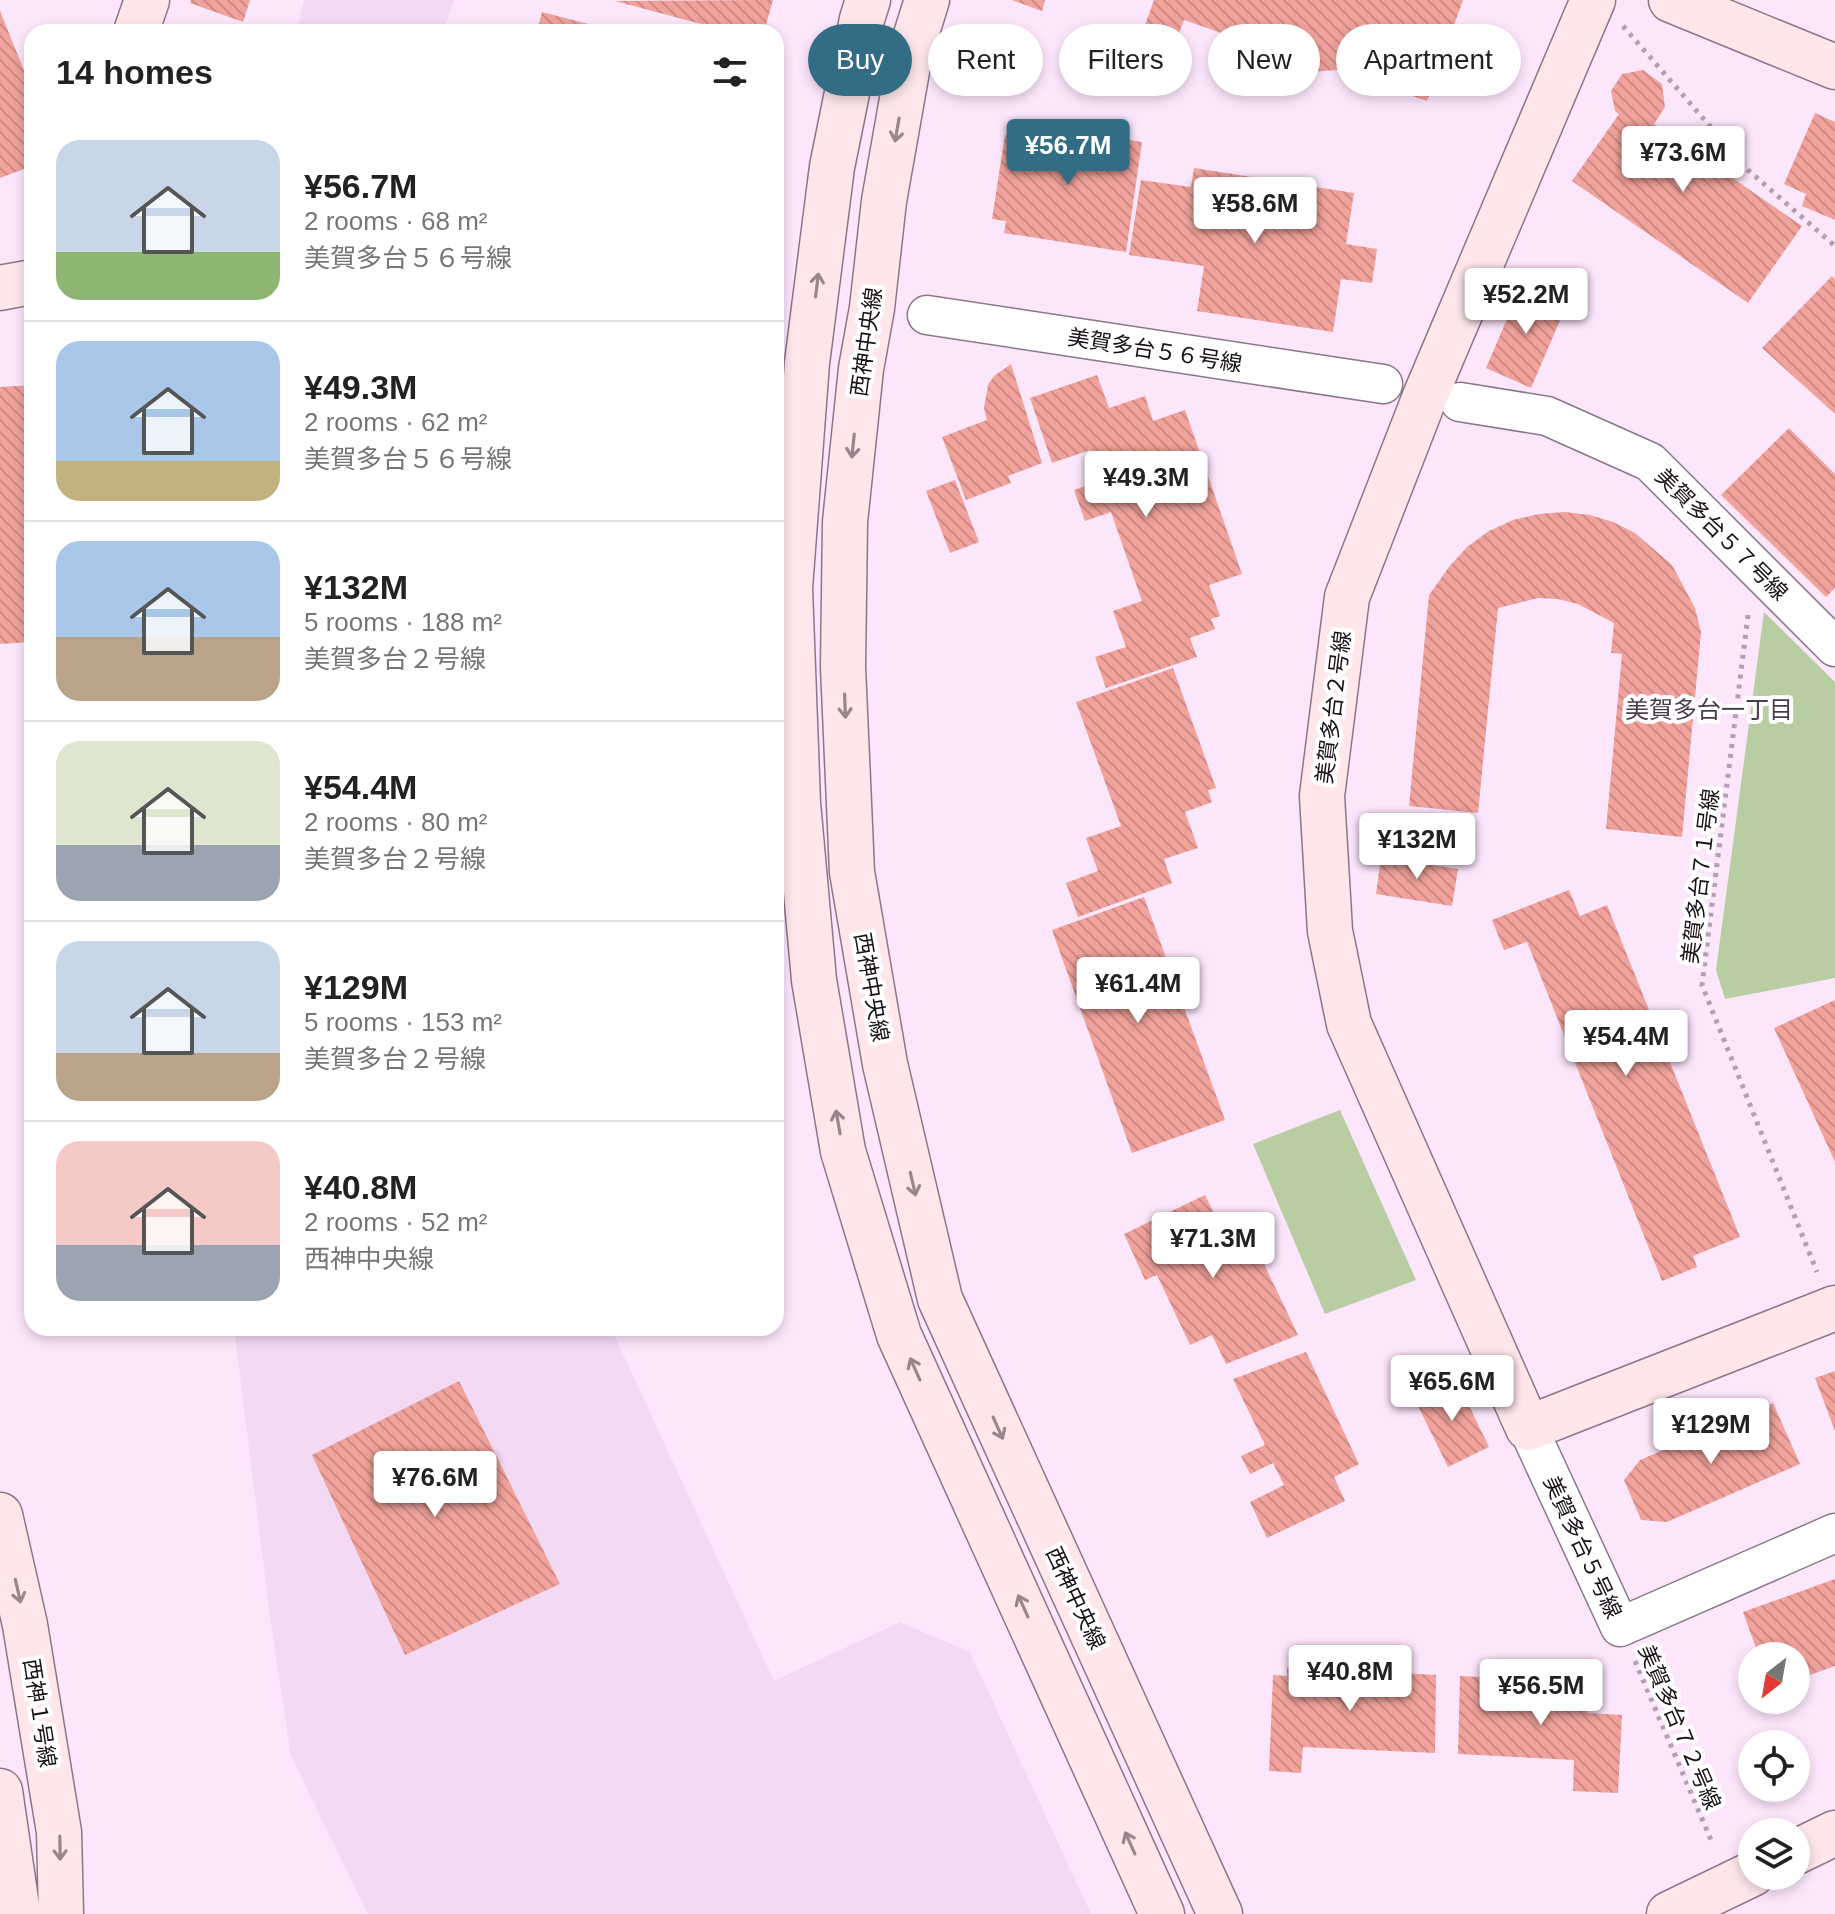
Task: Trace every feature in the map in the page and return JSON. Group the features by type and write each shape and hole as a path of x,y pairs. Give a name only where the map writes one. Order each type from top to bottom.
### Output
{"street":[{"path":"139,24 147,0"},
{"path":"868,0 792,361 790,588 793,695 798,803 814,980 843,1151 899,1335 1162,1914"},
{"name":"西神中央線","path":"927,0 910,54 884,201 872,308 861,369 845,522 843,667 852,872 892,1093 940,1299 1220,1914"},
{"path":"1671,0 1835,67"},
{"name":"美賀多台２号線","path":"1528,1428 1349,1024 1330,931 1322,796 1347,597 1426,394 1606,11"},
{"path":"0,288 24,284"},
{"name":"美賀多台５６号線","path":"927,315 1383,384"},
{"path":"792,361 861,369"},
{"name":"美賀多台５７号線","path":"1460,402 1547,416 1650,462 1835,647"},
{"path":"1528,1428 1833,1309"},
{"name":"美賀多台５号線","path":"1528,1428 1620,1627 1835,1533"},
{"name":"西神１号線","path":"0,1515 25,1625 59,1832 61,1914"},
{"path":"0,1791 18,1914"},
{"path":"1810,1845 1835,1833"},
{"path":"1669,1914 1738,1881"}],"path":[{"path":"1606,11 1748,170 1835,246"},
{"name":"美賀多台７１号線","path":"1754,566 1702,985 1833,1309"},
{"name":"美賀多台７２号線","path":"1620,1627 1711,1840"}],"shaded area":[{"path":"304,0 454,0 446,24 298,24"},
{"path":"235,1336 615,1336 774,1681 900,1622 970,1652 1091,1914 368,1914 291,1756"}],"green space":[{"path":"1764,612 1835,682 1835,978 1725,999 1716,970"},
{"path":"1340,1110 1416,1280 1325,1314 1253,1144"}],"building":[{"path":"191,0 250,0 243,22 190,3"},
{"path":"773,0 766,24 701,24 615,1"},
{"path":"1012,0 1045,0 1042,11"},
{"path":"1154,0 1463,0 1454,24 1336,24 1336,70 1320,71 1320,24 1208,24 1208,28 1184,20 1182,24 1145,24"},
{"path":"0,11 24,70 24,169 0,178"},
{"path":"542,12 588,24 539,24"},
{"path":"1643,70 1662,84 1665,107 1654,124 1802,226 1748,303 1572,181 1619,114 1615,111 1611,91 1622,74"},
{"path":"1413,96 1429,96 1427,101"},
{"path":"1815,113 1835,122 1835,220 1802,206 1806,194 1784,184"},
{"path":"1021,123 1142,142 1126,252 1004,233 1006,221 992,219 1005,135 1019,137"},
{"path":"1194,168 1354,193 1346,244 1377,249 1372,283 1341,279 1333,332 1197,311 1204,266 1129,255 1141,180 1191,187"},
{"path":"1832,276 1835,279 1835,414 1762,348"},
{"path":"1522,284 1567,304 1531,388 1486,368"},
{"path":"1011,364 1042,463 1008,476 1011,483 966,500 942,437 987,420 984,408 988,385 994,376"},
{"path":"1097,375 1109,408 1145,396 1153,421 1185,410 1242,574 1209,585 1220,616 1211,619 1215,629 1190,638 1197,657 1106,688 1095,657 1126,647 1113,611 1142,601 1111,512 1085,521 1074,490 1100,481 1090,450 1052,463 1030,398"},
{"path":"24,386 24,642 0,644 0,387"},
{"path":"1789,428 1835,474 1835,588 1826,597 1721,495"},
{"path":"955,480 979,542 950,553 926,491"},
{"path":"1565,512 1590,515 1635,533 1672,565 1695,608 1701,632 1682,837 1606,829 1622,654 1611,653 1614,623 1578,604 1558,599 1538,598 1498,608 1478,813 1409,806 1429,595 1467,547 1489,531 1513,520"},
{"path":"1173,668 1216,788 1208,790 1212,802 1185,812 1198,848 1164,859 1172,883 1078,917 1066,883 1098,871 1086,838 1121,826 1076,702"},
{"path":"1381,857 1458,869 1452,906 1376,894"},
{"path":"1569,890 1580,916 1607,905 1740,1237 1693,1256 1697,1267 1662,1281 1527,942 1504,950 1492,920"},
{"path":"1144,897 1225,1120 1132,1153 1052,930"},
{"path":"1835,1000 1835,1162 1774,1028"},
{"path":"1205,1195 1222,1230 1243,1220 1298,1335 1226,1364 1212,1335 1190,1345 1157,1275 1145,1280 1124,1234"},
{"path":"1306,1352 1359,1464 1334,1477 1345,1501 1267,1538 1250,1502 1284,1485 1273,1463 1250,1474 1241,1456 1265,1445 1233,1379"},
{"path":"1835,1371 1835,1431 1815,1378"},
{"path":"1456,1379 1489,1447 1448,1467 1415,1400"},
{"path":"459,1381 560,1584 405,1655 312,1455"},
{"path":"1773,1403 1800,1464 1667,1522 1641,1520 1624,1480 1640,1460"},
{"path":"1835,1579 1835,1666 1810,1675 1810,1642 1754,1642 1743,1612"},
{"path":"1287,1667 1436,1675 1435,1753 1303,1747 1301,1773 1269,1771 1273,1675 1287,1676"},
{"path":"1460,1676 1588,1682 1587,1713 1622,1715 1618,1793 1573,1791 1574,1760 1458,1754"}],"district":[{"name":"美賀多台一丁目","path":"1709,710"}]}
